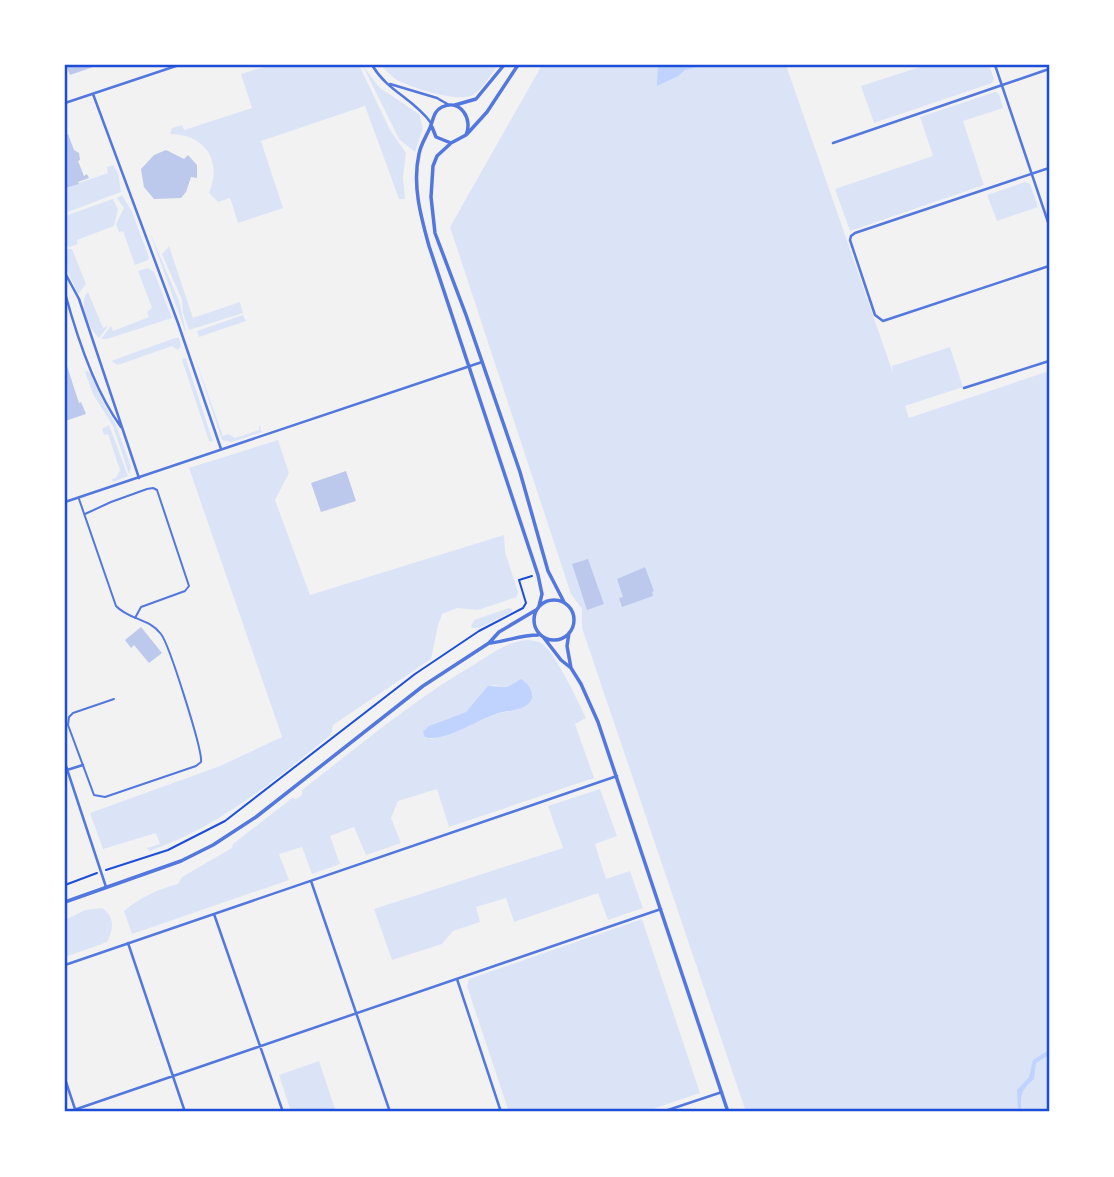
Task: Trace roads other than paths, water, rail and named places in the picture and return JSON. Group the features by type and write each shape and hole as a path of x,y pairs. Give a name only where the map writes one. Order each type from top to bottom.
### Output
{"street":[{"path":"65,103 179,65"},
{"path":"372,65 397,93 417,105 432,125 436,137 451,143"},
{"path":"504,65 476,99 451,105 435,113 416,169 418,202 429,246 542,588 539,606"},
{"path":"518,65 487,112 466,135 451,143 438,156 433,166 432,219 520,472 548,571 574,619 567,646 572,668 590,702 617,776 728,1112"},
{"path":"995,65 1049,225"},
{"path":"832,143 1049,69"},
{"path":"387,83 459,107 468,117 466,135"},
{"path":"93,94 178,323 221,449"},
{"path":"1049,168 851,236 850,240 879,319 888,320 1049,266"},
{"path":"65,273 79,299 139,478"},
{"path":"65,293 95,380 104,400 123,429"},
{"path":"65,502 482,362"},
{"path":"964,388 1049,362"},
{"path":"65,902 181,861 235,831 423,686 489,643 499,632 551,600 564,602"},
{"path":"536,610 534,623 542,636 561,660 572,668"},
{"path":"489,643 504,642 522,635 555,640 570,632"},
{"path":"65,762 106,887"},
{"path":"67,770 83,765"},
{"path":"65,965 617,776"},
{"path":"311,881 390,1112"},
{"path":"68,1112 661,909"},
{"path":"214,914 283,1112"},
{"path":"128,943 185,1112"},
{"path":"456,978 501,1112"},
{"path":"65,1079 75,1111"},
{"path":"663,1112 722,1092"}],"lane":[{"path":"84,514 147,489 157,490 189,586 185,591 141,607 135,618"},
{"path":"78,497 116,606 129,617 153,625 163,636 185,696 201,753 201,762 196,766 98,797 91,789 68,725 69,718 73,713 114,699"}],"water":[{"path":"658,65 705,65 685,70 657,86"},
{"path":"521,679 532,692 532,699 527,705 493,715 450,734 425,737 423,732 429,726 466,712 488,686 507,687"},
{"path":"1049,1050 1049,1055 1036,1063 1034,1079 1023,1092 1021,1109 1025,1112 1018,1112 1017,1090 1029,1077 1033,1060"}]}
